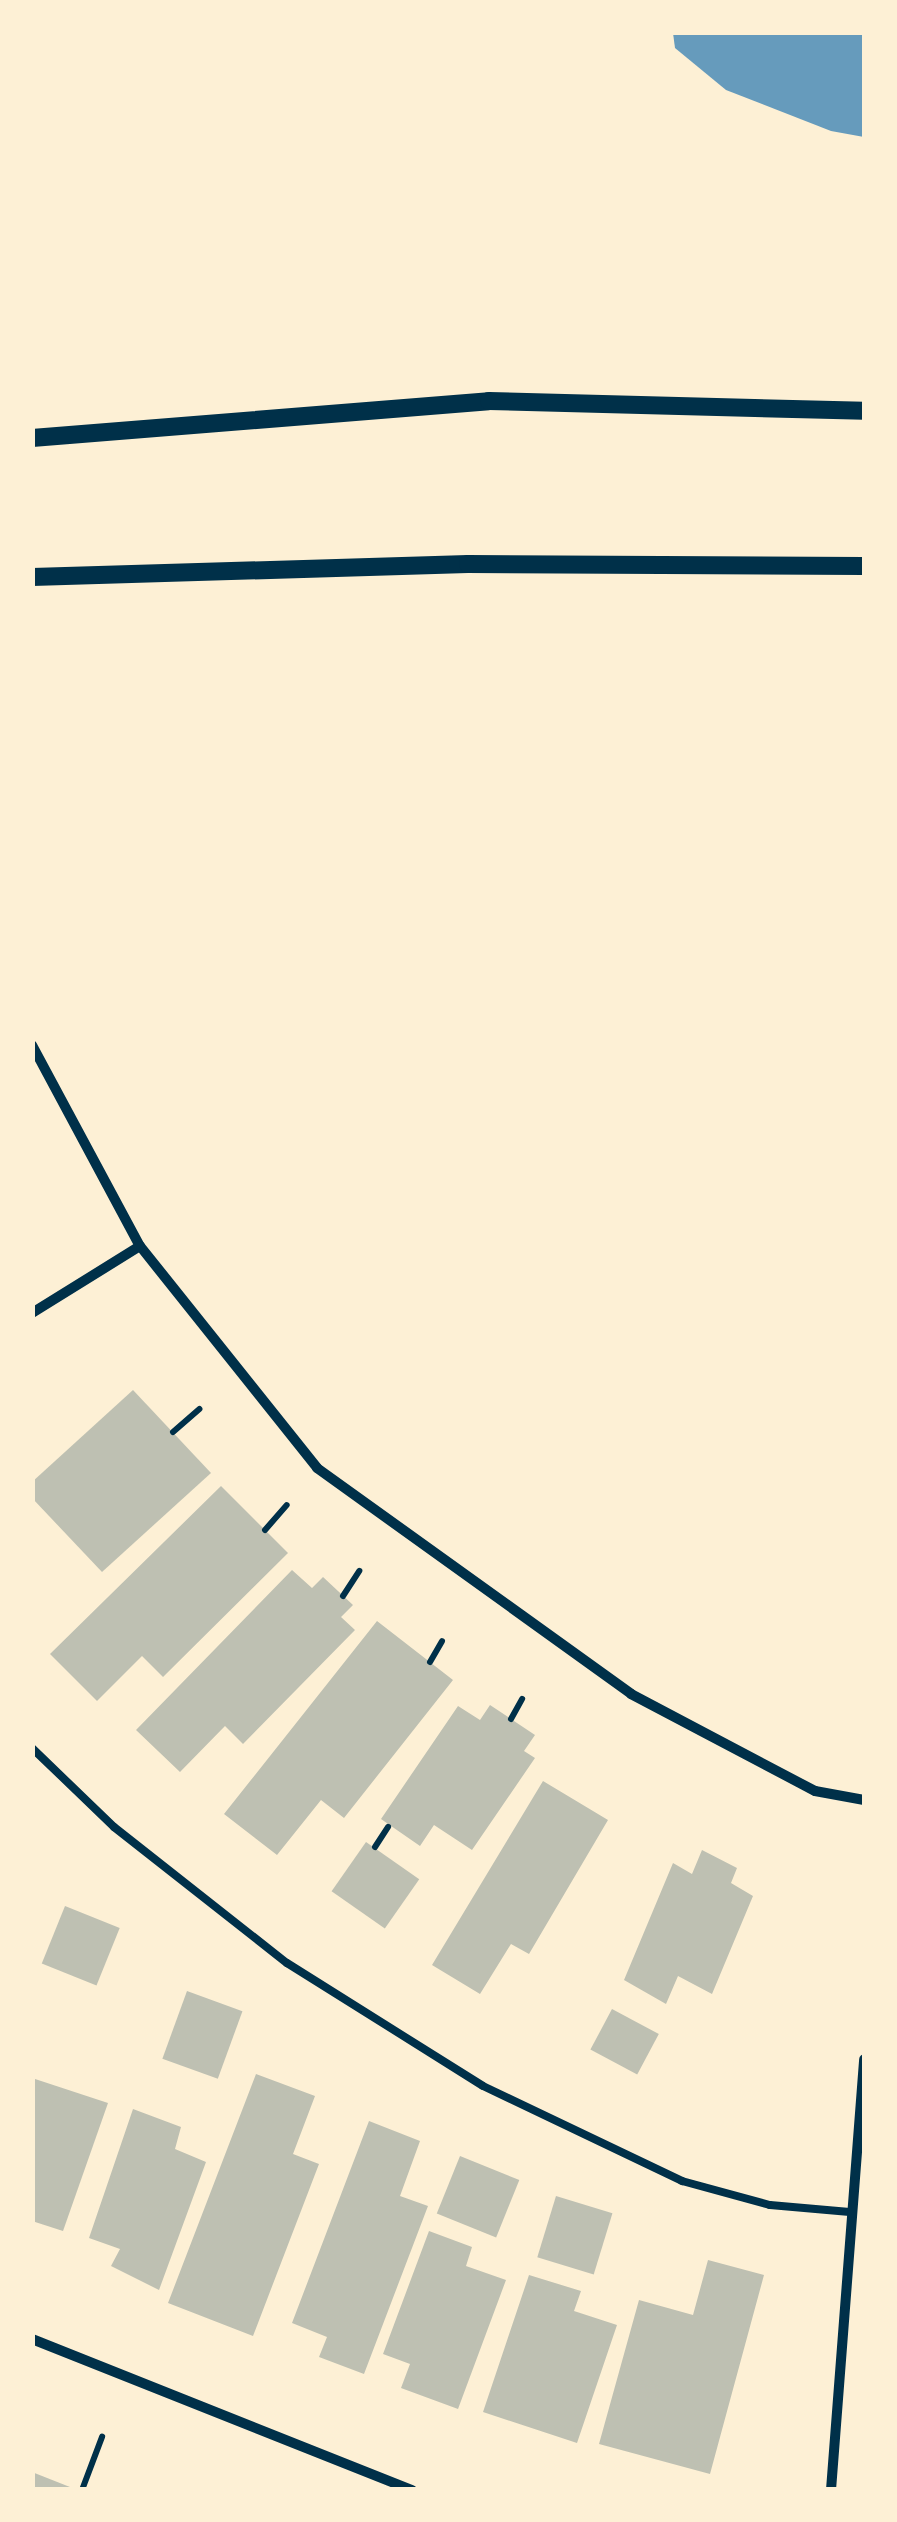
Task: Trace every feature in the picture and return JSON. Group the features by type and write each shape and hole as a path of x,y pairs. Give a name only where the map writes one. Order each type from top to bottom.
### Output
{"street":[{"path":"32,438 488,401 864,412"},
{"path":"32,578 468,564 864,566"},
{"path":"32,1045 140,1246 317,1468 631,1694 815,1791 864,1800"},
{"path":"32,1312 140,1246"},
{"path":"831,2490 864,2059"},
{"path":"32,2339 412,2490"}],"lane":[{"path":"32,1748 114,1827 286,1963 483,2086 682,2182 770,2205 850,2212"}],"path":[{"path":"173,1432 199,1408"},
{"path":"264,1530 287,1506"},
{"path":"343,1596 359,1571"},
{"path":"430,1662 442,1641"},
{"path":"510,1719 522,1699"},
{"path":"374,1847 388,1827"},
{"path":"82,2490 102,2437"}],"water":[{"path":"673,33 864,33 864,137 831,131 726,90 675,48"}],"building":[{"path":"133,1390 211,1473 102,1572 32,1498 32,1482"},
{"path":"221,1486 288,1553 163,1677 142,1656 97,1701 50,1654"},
{"path":"292,1570 312,1588 323,1577 353,1605 341,1617 355,1630 243,1744 225,1726 180,1772 136,1730"},
{"path":"377,1621 453,1680 344,1818 321,1800 277,1855 224,1814"},
{"path":"490,1705 535,1735 524,1751 535,1758 472,1850 434,1825 420,1846 381,1819 458,1706 480,1720"},
{"path":"543,1781 608,1820 529,1954 511,1944 480,1994 432,1965"},
{"path":"366,1842 419,1879 385,1928 332,1891"},
{"path":"702,1850 737,1868 731,1883 753,1896 712,1994 678,1976 666,2004 624,1980 673,1863 692,1874"},
{"path":"65,1906 120,1928 96,1986 42,1963"},
{"path":"187,1991 242,2011 218,2079 162,2059"},
{"path":"612,2009 659,2034 637,2074 590,2050"},
{"path":"256,2074 315,2096 293,2154 319,2164 253,2336 168,2303"},
{"path":"32,2078 108,2103 63,2231 32,2221"},
{"path":"133,2109 181,2127 175,2149 206,2162 159,2290 111,2266 120,2249 89,2238"},
{"path":"369,2121 420,2141 400,2196 428,2206 364,2374 319,2357 327,2337 292,2323"},
{"path":"460,2156 519,2180 496,2237 437,2213"},
{"path":"556,2196 612,2213 594,2274 537,2257"},
{"path":"429,2231 472,2247 466,2266 506,2280 458,2409 401,2388 410,2364 383,2354"},
{"path":"708,2260 764,2275 710,2474 599,2444 639,2300 693,2315"},
{"path":"529,2275 581,2291 574,2311 617,2325 577,2443 483,2412"},
{"path":"32,2472 75,2489 75,2490 32,2490"}]}
